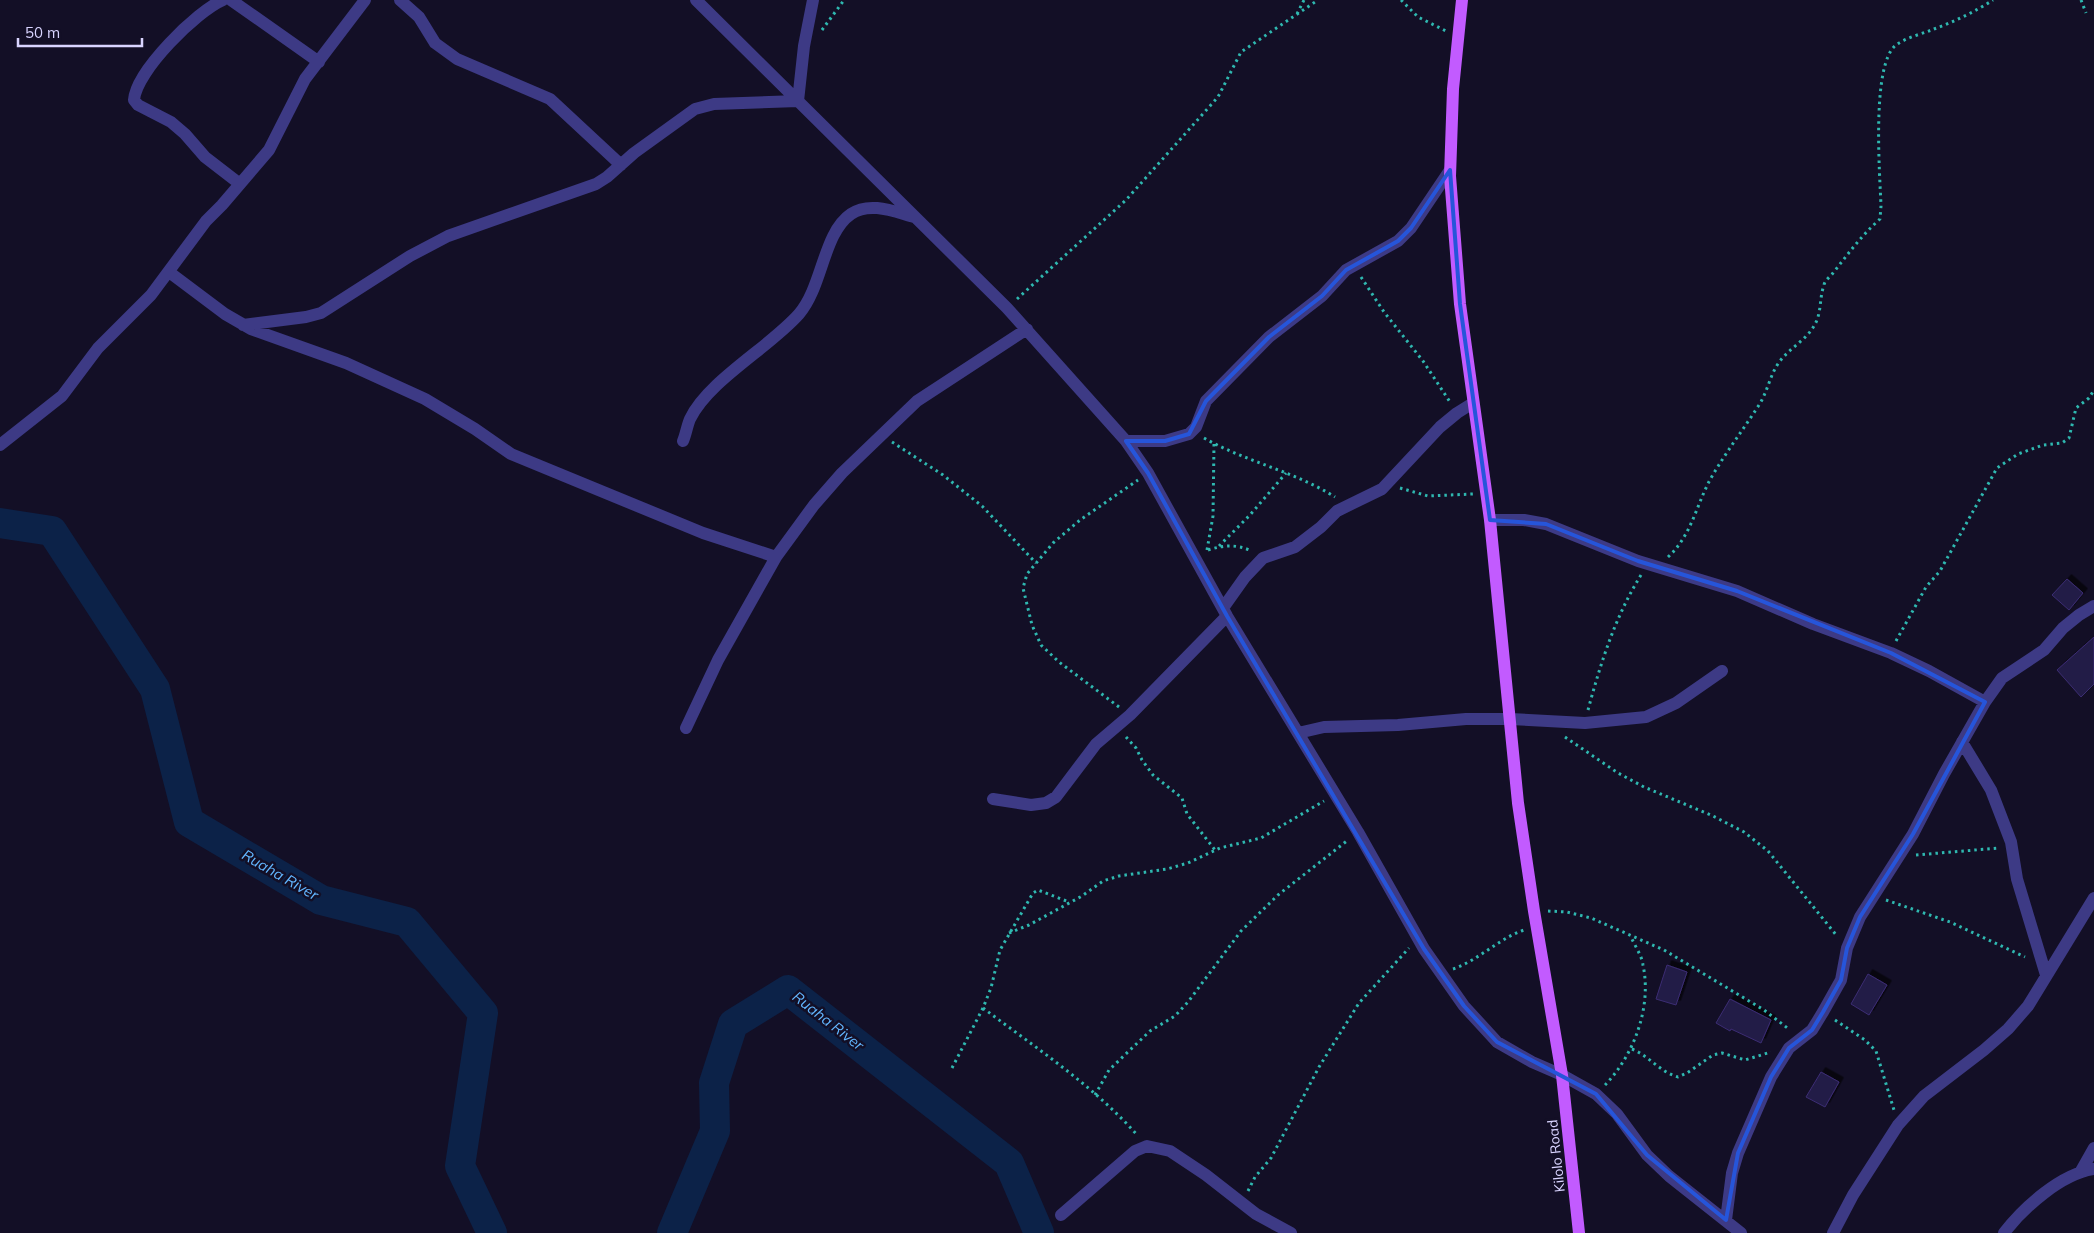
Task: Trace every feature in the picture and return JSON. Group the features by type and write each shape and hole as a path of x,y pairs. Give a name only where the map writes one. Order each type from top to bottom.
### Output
{"main road":[{"name":"Kilolo Road","path":"1462,0 1453,89 1450,170 1460,304 1490,520 1518,803 1536,926 1562,1075 1579,1233"}],"street":[{"path":"222,0 186,26 167,47 136,90 134,100 138,105 171,122 185,134 205,157 240,184"},
{"path":"231,0 319,62"},
{"path":"0,445 62,396 98,348 152,295 206,221 269,150 305,79 365,0"},
{"path":"400,0 419,16 434,42 457,59 550,99 621,164"},
{"path":"696,0 1028,329 1126,441 1148,473 1225,612 1358,832 1418,938 1464,1006 1497,1042 1596,1094 1617,1114 1647,1155 1669,1176 1741,1233"},
{"path":"798,101 804,46 813,0"},
{"path":"242,324 306,317 321,313 332,308 410,256 448,236 596,184 607,177 634,153 694,109 704,105 798,101"},
{"path":"1126,441 1165,441 1189,434 1206,401 1269,337 1282,325 1307,309 1322,296 1341,274 1354,264 1398,241 1418,219 1450,170"},
{"path":"683,441 691,418 709,393 800,313 815,288 837,227 852,213 867,208 880,208 914,217"},
{"path":"169,272 225,314 242,324 346,363 425,399 511,454 534,465 703,533 776,557"},
{"path":"686,728 718,660 776,557 814,505 842,473 917,401 1028,329"},
{"path":"993,799 1032,805 1046,803 1056,797 1096,744 1130,715 1225,612 1245,577 1263,558 1300,544 1337,511 1373,495 1388,483 1440,428 1457,413 1473,403"},
{"path":"1490,520 1524,520 1546,524 1652,566 1737,591 1813,624 1891,653 1929,671 1985,702"},
{"path":"1726,1220 1732,1173 1738,1153 1771,1077 1789,1048 1812,1030 1824,1012 1841,980 1847,948 1860,917 1913,834 1985,702 2002,678 2044,650 2063,628 2094,606"},
{"path":"1298,733 1324,726 1388,726 1466,719 1585,723 1646,717 1676,702 1722,670"},
{"path":"1962,742 1990,790 2012,846 2017,879 2045,971"},
{"path":"1834,1233 1853,1195 1898,1125 1924,1096 1984,1050 2008,1029 2028,1006 2045,971 2094,898"},
{"path":"1061,1215 1135,1151 1147,1146 1170,1151 1206,1175 1256,1214 1291,1233"},
{"path":"2004,1233 2024,1209 2056,1186 2088,1170 2094,1148"}],"path":[{"path":"1297,14 1304,0"},
{"path":"1007,308 1126,200 1218,97 1241,52 1318,0"},
{"path":"1401,0 1418,17 1458,36"},
{"path":"1585,723 1599,668 1627,598 1652,566 1683,540 1709,482 1728,448 1760,403 1780,361 1810,333 1816,324 1819,316 1822,290 1827,280 1863,234 1880,219 1879,129 1882,72 1887,57 1894,46 1903,41 1937,28 1993,0"},
{"path":"2081,0 2086,13"},
{"path":"1354,264 1367,288 1423,361 1457,413"},
{"path":"1891,653 1926,586 1940,571 1996,468 2018,454 2066,441 2076,408 2094,390"},
{"path":"1192,431 1214,444 1247,459 1301,478 1348,505"},
{"path":"881,435 943,475 982,506 1036,563"},
{"path":"1207,550 1213,516 1214,444"},
{"path":"1130,715 1047,652 1036,637 1023,588 1026,574 1053,543 1080,520 1148,473"},
{"path":"1219,546 1250,515 1286,473"},
{"path":"1388,483 1428,496 1458,496 1486,493"},
{"path":"1196,560 1207,550 1219,546 1241,546 1263,558"},
{"path":"1544,722 1618,773 1644,787 1711,815 1744,832 1768,851 1847,948"},
{"path":"1108,733 1120,734 1130,741 1153,775 1182,798 1187,814 1215,850"},
{"path":"1009,933 1029,925 1082,896 1103,881 1120,876 1167,870 1188,863 1215,850 1261,838 1335,794"},
{"path":"1095,1095 1109,1070 1150,1031 1175,1016 1188,1002 1241,931 1278,895 1358,832"},
{"path":"1899,856 2012,846"},
{"path":"952,1068 983,1008 991,988 998,955 1033,892 1038,890 1070,902"},
{"path":"1873,896 1950,922 2045,971"},
{"path":"1534,911 1567,912 1591,918 1664,950 1764,1010 1800,1039"},
{"path":"1441,974 1471,962 1508,938 1536,926"},
{"path":"1596,1094 1615,1074 1632,1049 1637,1036 1645,990 1643,964 1630,936"},
{"path":"1243,1204 1251,1184 1272,1158 1319,1067 1359,1003 1418,938"},
{"path":"983,1008 1119,1114 1147,1146"},
{"path":"1824,1012 1865,1040 1876,1051 1886,1078 1898,1125"},
{"path":"1632,1049 1648,1057 1661,1069 1678,1077 1713,1055 1722,1053 1750,1060 1768,1052 1789,1048"}],"highlighted area":[{"path":"1450,170 1460,304 1490,520 1546,524 1638,561 1737,591 1891,653 1985,702 1913,834 1860,917 1847,948 1841,980 1823,1012 1812,1030 1789,1048 1771,1077 1738,1153 1726,1220 1647,1155 1596,1094 1497,1042 1464,1006 1424,949 1227,616 1148,473 1126,441 1165,441 1189,434 1206,401 1269,337 1322,296 1346,270 1398,241 1411,228"}],"building":[{"path":"2067,579 2083,593 2069,610 2052,595"},
{"path":"2094,637 2094,684 2081,697 2057,670"},
{"path":"1667,965 1687,972 1676,1005 1656,999"},
{"path":"1868,974 1887,985 1869,1015 1851,1004"},
{"path":"1730,999 1771,1020 1761,1043 1731,1029 1730,1031 1716,1023"},
{"path":"1821,1072 1839,1082 1825,1107 1806,1097"}],"waterway":[{"name":"Ruaha River","path":"0,523 52,531 155,689 189,822 321,900 407,922 483,1013 460,1166 492,1233"},
{"name":"Ruaha River","path":"672,1233 715,1131 714,1083 733,1024 788,990 1009,1163 1039,1233"}]}
